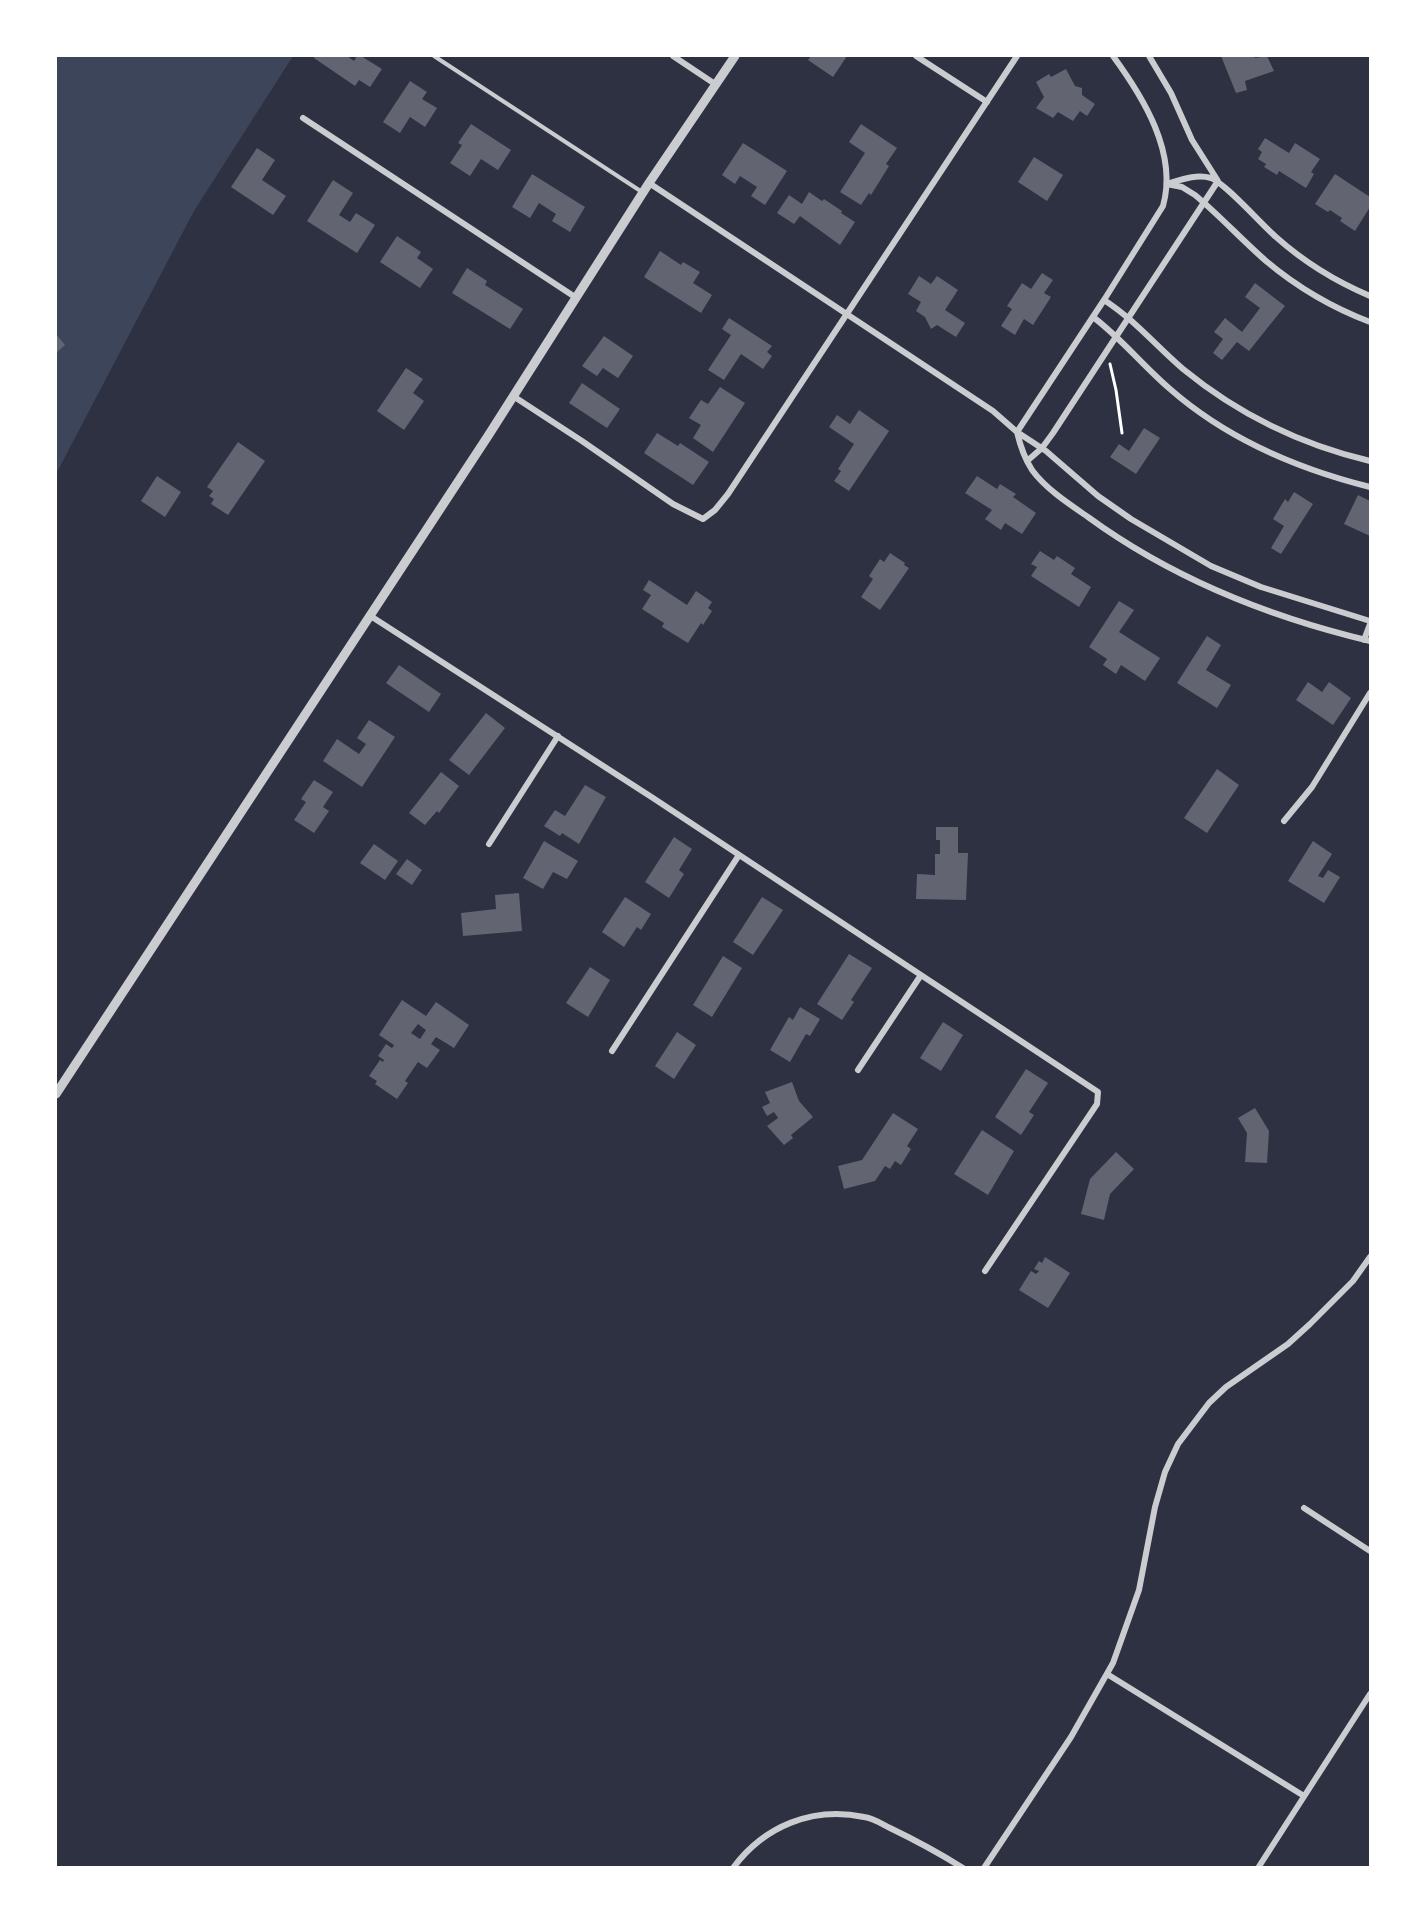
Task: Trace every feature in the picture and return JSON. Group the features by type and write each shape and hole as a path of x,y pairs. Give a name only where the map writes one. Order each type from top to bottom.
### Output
{"street":[{"path":"673,56 715,84"},
{"path":"56,1094 513,396 649,183 735,56"},
{"path":"916,56 987,102"},
{"path":"513,396 673,504 703,519 715,510 728,494 1017,56"},
{"path":"1017,432 1163,206 1167,184 1164,154 1149,115 1113,56"},
{"path":"1149,56 1171,93 1192,140 1218,182 1276,238 1295,253 1320,270 1371,296"},
{"path":"303,118 575,297"},
{"path":"1167,184 1205,176 1218,182"},
{"path":"1027,461 1042,448 1218,182"},
{"path":"649,183 993,411 1017,432 1042,448 1081,483 1118,510 1211,566 1261,587 1371,622 1367,640 1293,621 1205,587 1124,543 1072,506 1040,479 1027,461 1017,432"},
{"path":"1167,184 1182,187 1204,203 1267,262 1290,279 1348,312 1371,322"},
{"path":"1104,300 1129,317 1184,370 1246,413 1309,443 1371,461"},
{"path":"1093,316 1168,388 1224,429 1266,451 1307,468 1371,487"},
{"path":"369,615 558,736 1098,1092 1097,1104 985,1271"},
{"path":"1284,821 1312,787 1371,693"},
{"path":"489,844 558,736"},
{"path":"612,1051 739,855"},
{"path":"858,1070 921,975"},
{"path":"984,1868 1071,1737 1113,1663 1139,1590 1155,1507 1165,1472 1178,1444 1209,1403 1226,1387 1288,1344 1353,1281 1369,1262"},
{"path":"1304,1508 1371,1551"},
{"path":"1107,1674 1304,1796"},
{"path":"1258,1868 1371,1694"},
{"path":"733,1868 766,1834 788,1823 811,1816 843,1814 866,1817 920,1842 963,1868"}],"lane":[{"path":"434,56 643,193"}],"path":[{"path":"1102,359 1111,364 1122,433"}],"shaded area":[{"path":"56,56 293,56 194,211 56,474"}],"building":[{"path":"315,56 347,56 354,61 357,56 361,56 382,69 370,87 359,80 355,86 314,58"},
{"path":"811,56 847,56 833,77 808,60"},
{"path":"1221,56 1254,56 1255,58 1267,56 1274,71 1245,81 1247,90 1236,93"},
{"path":"1066,69 1075,86 1082,88 1082,95 1095,104 1087,116 1080,111 1073,121 1058,112 1053,118 1036,108 1044,97 1036,82 1049,74 1051,77"},
{"path":"410,81 427,92 422,99 437,108 425,127 410,117 400,133 383,122"},
{"path":"471,124 511,150 498,170 481,159 470,176 450,163 462,145 458,143"},
{"path":"861,124 897,148 886,164 889,166 871,195 869,193 861,205 840,192 865,153 849,142"},
{"path":"1265,138 1289,153 1295,143 1320,159 1311,172 1314,174 1306,188 1279,171 1277,175 1264,167 1266,164 1258,159 1262,152 1258,149"},
{"path":"743,143 787,171 765,205 751,196 757,187 740,176 735,184 722,175"},
{"path":"257,148 275,160 262,180 286,196 273,215 231,187"},
{"path":"1034,157 1063,175 1047,201 1018,182"},
{"path":"532,174 585,207 570,232 552,221 556,214 539,203 530,218 512,207"},
{"path":"1335,174 1370,197 1370,207 1355,231 1340,221 1342,218 1315,204"},
{"path":"333,180 353,193 339,215 350,222 356,213 375,225 357,253 307,221"},
{"path":"809,192 822,201 824,199 855,222 840,245 800,216 794,224 777,213 789,195 802,204"},
{"path":"397,236 421,252 417,258 433,269 420,288 380,262"},
{"path":"660,251 681,265 683,262 700,272 693,283 712,295 701,313 644,277"},
{"path":"467,268 487,281 485,285 523,309 510,329 452,293"},
{"path":"1042,273 1053,280 1044,293 1051,297 1033,325 1024,319 1015,335 1001,326 1012,309 1007,306 1022,283 1031,289"},
{"path":"919,276 931,284 937,276 958,290 945,310 965,323 956,337 937,325 931,329 925,317 916,311 921,302 908,294"},
{"path":"1255,283 1285,306 1249,351 1237,342 1222,360 1213,353 1223,339 1214,332 1225,318 1242,332 1260,308 1245,297"},
{"path":"729,318 772,346 767,352 772,356 763,369 741,354 724,380 708,370 731,335 722,329"},
{"path":"56,334 65,345 56,353"},
{"path":"604,336 633,356 618,378 603,368 597,376 582,366"},
{"path":"406,368 423,379 413,393 424,401 404,430 377,411"},
{"path":"582,383 620,409 607,428 569,403"},
{"path":"720,387 745,403 713,452 693,438 701,425 689,418 701,400 708,404"},
{"path":"859,410 889,431 849,491 834,481 841,471 838,469 854,444 829,427 837,415 850,424"},
{"path":"1144,428 1160,438 1136,474 1110,457 1119,444 1129,451"},
{"path":"657,433 678,446 680,443 709,462 693,485 644,453"},
{"path":"238,442 265,461 228,515 211,504 214,499 209,496 213,491 207,487"},
{"path":"157,476 181,492 165,517 141,501"},
{"path":"977,476 997,489 1000,484 1016,494 1013,497 1036,513 1022,534 1005,523 1001,530 985,519 992,510 965,493"},
{"path":"1294,492 1313,504 1281,554 1271,548 1284,526 1273,519 1285,499 1288,502"},
{"path":"1358,495 1370,501 1370,536 1344,524"},
{"path":"1040,551 1054,560 1057,556 1075,568 1071,574 1091,587 1079,607 1031,576 1037,567 1031,564"},
{"path":"890,553 909,568 880,610 861,597 873,579 869,576 880,559 884,562"},
{"path":"649,580 687,605 696,591 712,602 708,608 712,611 688,643 662,627 664,623 642,609 651,595 643,590"},
{"path":"1119,601 1134,610 1119,632 1160,658 1145,681 1121,665 1116,674 1103,665 1107,659 1089,647"},
{"path":"1207,636 1221,645 1206,670 1231,685 1217,708 1177,683"},
{"path":"399,665 441,694 429,712 386,683"},
{"path":"1308,682 1322,692 1329,682 1351,698 1333,725 1296,700"},
{"path":"486,713 505,728 469,775 449,760"},
{"path":"369,720 395,737 362,787 323,761 337,739 359,754 366,744 357,738"},
{"path":"1217,769 1239,785 1207,833 1184,818"},
{"path":"441,772 459,786 439,813 437,811 425,825 409,813"},
{"path":"314,780 333,792 323,807 329,811 314,833 294,820 306,802 301,799"},
{"path":"585,785 606,797 579,844 562,833 560,836 544,826 555,810 565,816"},
{"path":"936,827 958,827 958,853 968,853 966,900 916,899 917,874 935,875 935,854 940,854 940,840 936,840"},
{"path":"674,837 692,849 679,870 684,874 669,898 645,882"},
{"path":"544,841 578,861 567,879 553,872 543,889 523,878"},
{"path":"1313,841 1332,854 1318,876 1323,878 1328,870 1340,877 1324,903 1288,881"},
{"path":"374,844 398,861 385,880 360,863"},
{"path":"407,859 422,870 412,885 396,874"},
{"path":"519,893 522,931 463,936 461,913 496,909 495,895"},
{"path":"625,897 651,914 641,930 637,927 624,947 602,932"},
{"path":"762,897 783,910 753,955 733,942"},
{"path":"849,954 872,968 851,1000 854,1002 842,1020 817,1004"},
{"path":"723,956 742,968 712,1017 693,1005"},
{"path":"590,967 610,980 588,1017 566,1003"},
{"path":"402,1000 426,1016 436,1002 469,1025 454,1048 436,1037 431,1044 440,1050 427,1068 418,1062 405,1081 408,1083 397,1099 375,1084 377,1081 369,1076 380,1060 383,1062 384,1060 378,1056 386,1044 392,1048 394,1045 379,1035","holes":["418,1024 426,1030 420,1039 411,1033"]},
{"path":"800,1007 820,1019 810,1036 806,1034 790,1062 770,1050 789,1017 793,1020"},
{"path":"943,1022 963,1035 941,1071 920,1058"},
{"path":"677,1032 696,1045 674,1079 655,1066"},
{"path":"1026,1069 1048,1083 1029,1112 1034,1115 1021,1135 995,1117"},
{"path":"792,1082 799,1101 813,1117 791,1135 793,1138 784,1145 767,1126 778,1118 774,1112 767,1116 762,1107 770,1103 765,1092"},
{"path":"1255,1108 1269,1131 1267,1163 1245,1162 1247,1133 1238,1118"},
{"path":"893,1113 918,1129 907,1146 911,1149 901,1165 895,1161 890,1169 885,1166 875,1181 844,1189 838,1166 862,1160"},
{"path":"982,1130 1014,1151 988,1195 954,1174"},
{"path":"1116,1152 1134,1169 1110,1194 1104,1220 1081,1214 1090,1179"},
{"path":"1045,1257 1070,1273 1048,1308 1019,1290 1031,1271 1036,1274 1039,1271 1034,1269 1039,1261 1042,1263"}]}
